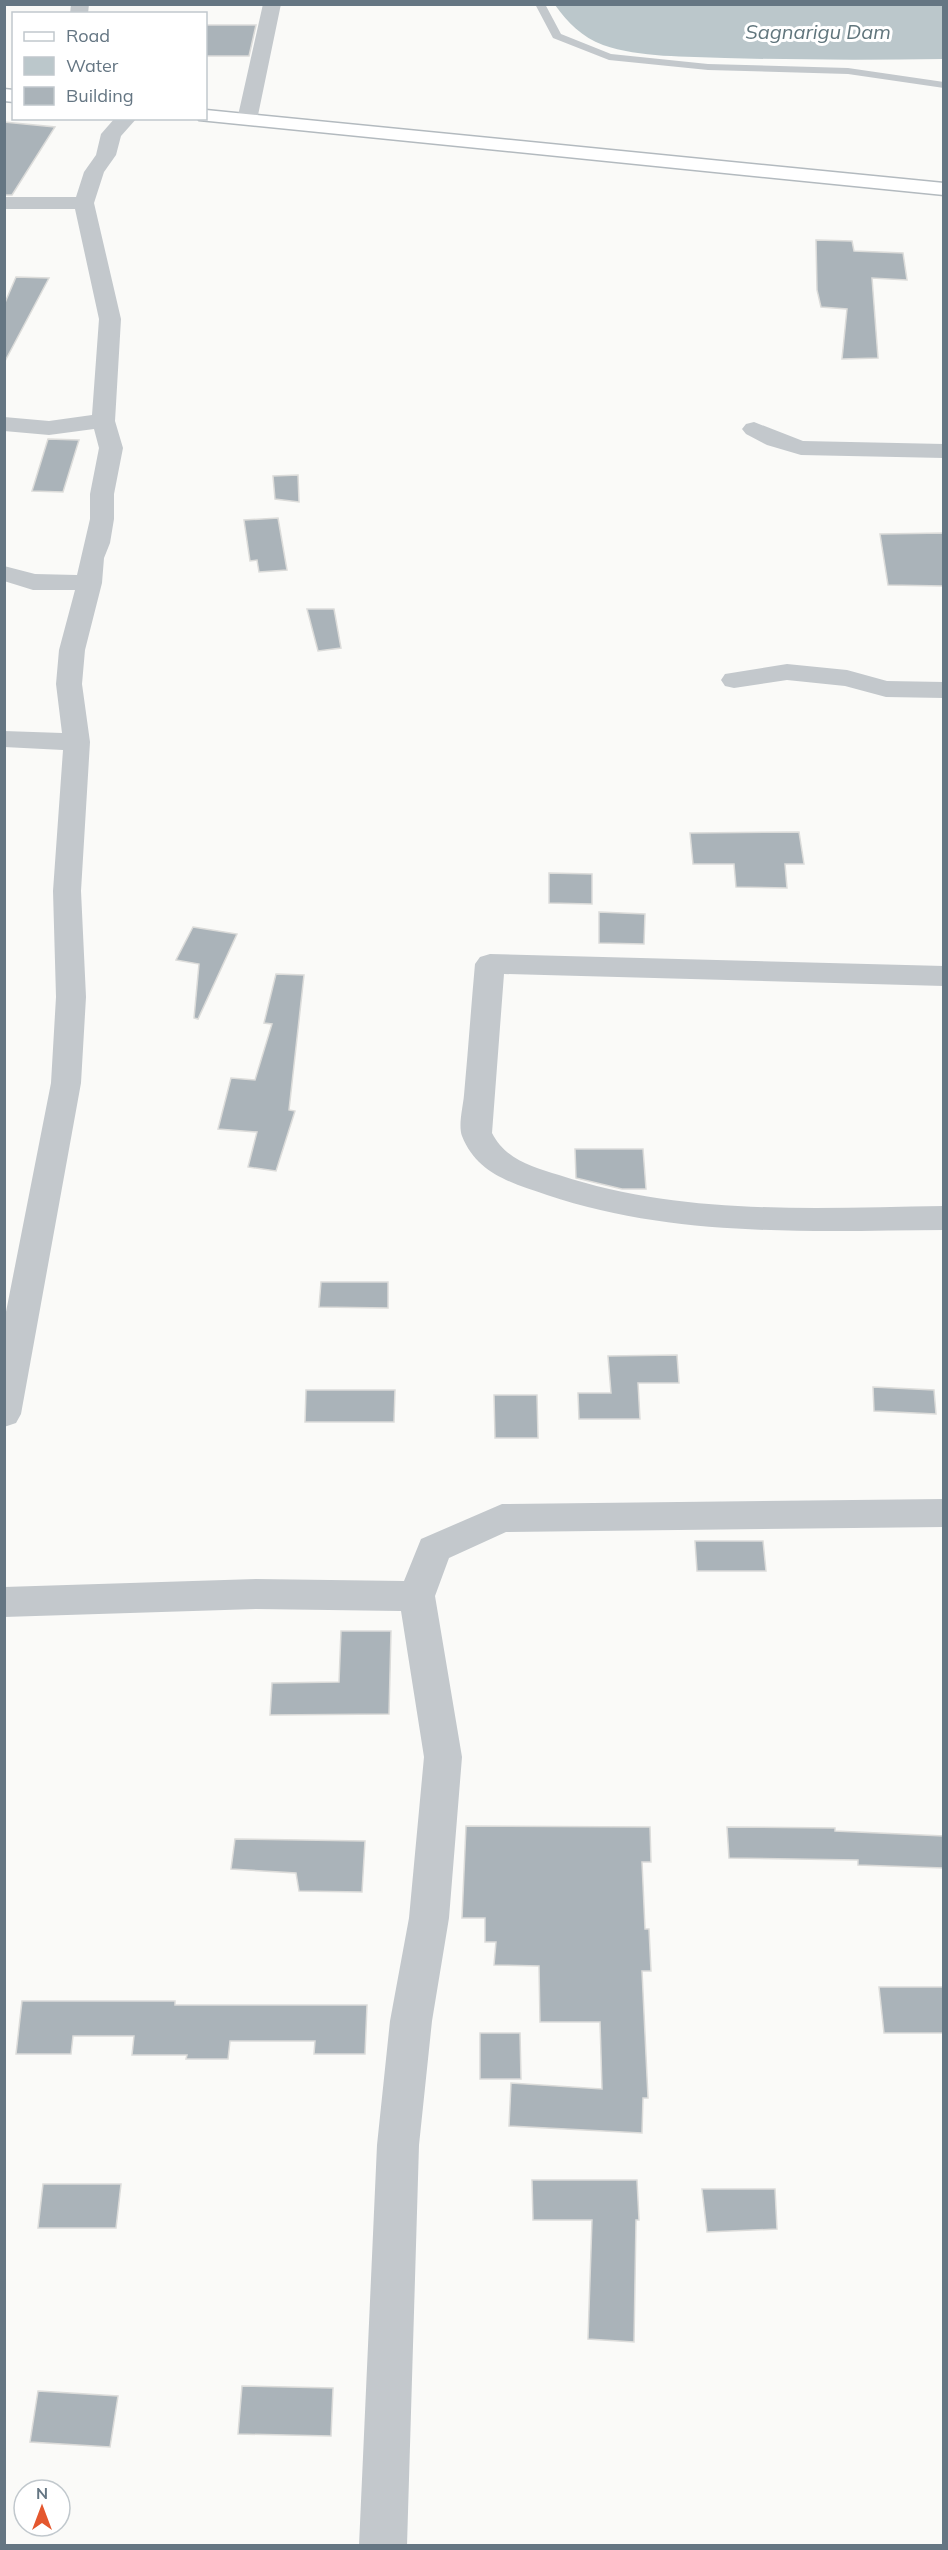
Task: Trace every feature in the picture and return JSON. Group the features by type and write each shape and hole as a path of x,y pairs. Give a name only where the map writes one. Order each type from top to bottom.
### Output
{"street":[{"path":"247,120 272,4"},
{"path":"207,116 944,189"},
{"path":"4,1414 66,1083 71,997 67,891 77,742 69,684 72,650 89,583 92,558 98,543 102,519 102,494 111,448 103,421 110,319 84,203 94,172 106,155 111,134 125,120"},
{"path":"4,203 84,203"},
{"path":"4,424 49,428 103,421"},
{"path":"754,429 775,440 801,448 857,451 944,451"},
{"path":"4,573 33,582 89,583"},
{"path":"734,680 767,674 817,674 847,678 886,689 944,690"},
{"path":"4,739 77,742"},
{"path":"944,976 490,964 476,1133 488,1154 513,1171 595,1199 657,1210 708,1215 862,1219 944,1218"},
{"path":"383,2546 398,2145 411,2021 429,1918 443,1756 417,1596 434,1549 502,1518 944,1513"},
{"path":"4,1602 256,1594 417,1596"}],"lane":[{"path":"540,4 557,36 609,57 708,67 848,71 944,85"}],"water":[{"name":"Sagnarigu Dam","path":"555,5 943,5 943,59 752,59 663,56 632,52 603,45 588,38 570,23"}],"building":[{"path":"207,25 256,25 249,56 207,56"},
{"path":"4,122 55,127 12,195 4,195"},
{"path":"816,240 852,241 854,251 903,253 907,280 872,278 878,358 842,359 847,309 821,307 817,290"},
{"path":"16,277 49,278 4,363 4,305"},
{"path":"48,439 79,440 63,492 32,491"},
{"path":"298,475 299,502 275,499 273,476"},
{"path":"278,518 287,570 259,572 257,560 250,561 244,520"},
{"path":"944,533 944,586 888,585 880,534"},
{"path":"307,609 334,609 341,648 318,651"},
{"path":"799,832 804,864 785,864 787,888 736,887 734,864 693,864 690,833"},
{"path":"549,873 592,874 592,904 549,903"},
{"path":"599,912 645,914 644,944 599,943"},
{"path":"193,927 237,934 198,1019 194,1018 199,964 176,960"},
{"path":"276,974 304,975 289,1110 295,1111 276,1171 248,1167 257,1132 218,1129 231,1078 255,1080 272,1024 264,1023"},
{"path":"575,1149 643,1149 646,1189 622,1189 576,1178"},
{"path":"321,1282 388,1282 388,1308 319,1307"},
{"path":"677,1355 679,1383 638,1383 640,1419 579,1419 578,1393 611,1393 608,1356"},
{"path":"873,1387 934,1390 936,1414 874,1411"},
{"path":"306,1390 395,1390 394,1422 305,1422"},
{"path":"494,1395 537,1395 538,1438 495,1438"},
{"path":"695,1541 763,1541 766,1571 697,1571"},
{"path":"341,1631 391,1631 389,1714 270,1715 272,1683 339,1682"},
{"path":"466,1826 650,1827 651,1862 642,1862 645,1929 649,1929 651,1971 642,1971 648,2098 643,2098 642,2133 509,2126 511,2083 602,2089 600,2022 540,2022 539,1966 494,1965 496,1942 485,1942 485,1918 462,1918"},
{"path":"727,1827 835,1828 835,1831 944,1836 944,1868 858,1865 858,1860 729,1858"},
{"path":"235,1839 365,1841 362,1892 299,1891 296,1873 231,1869"},
{"path":"879,1987 944,1987 944,2033 884,2033"},
{"path":"22,2001 175,2001 175,2005 367,2005 365,2054 314,2054 315,2041 230,2041 228,2059 186,2059 187,2055 132,2055 134,2036 73,2036 71,2054 16,2054"},
{"path":"480,2033 520,2033 521,2079 480,2079"},
{"path":"532,2180 637,2180 639,2220 636,2220 634,2342 588,2339 592,2220 533,2220"},
{"path":"43,2184 121,2184 116,2228 38,2228"},
{"path":"702,2189 775,2189 777,2229 707,2232"},
{"path":"242,2386 333,2388 331,2436 238,2434"},
{"path":"38,2391 118,2396 110,2447 30,2442"}]}
